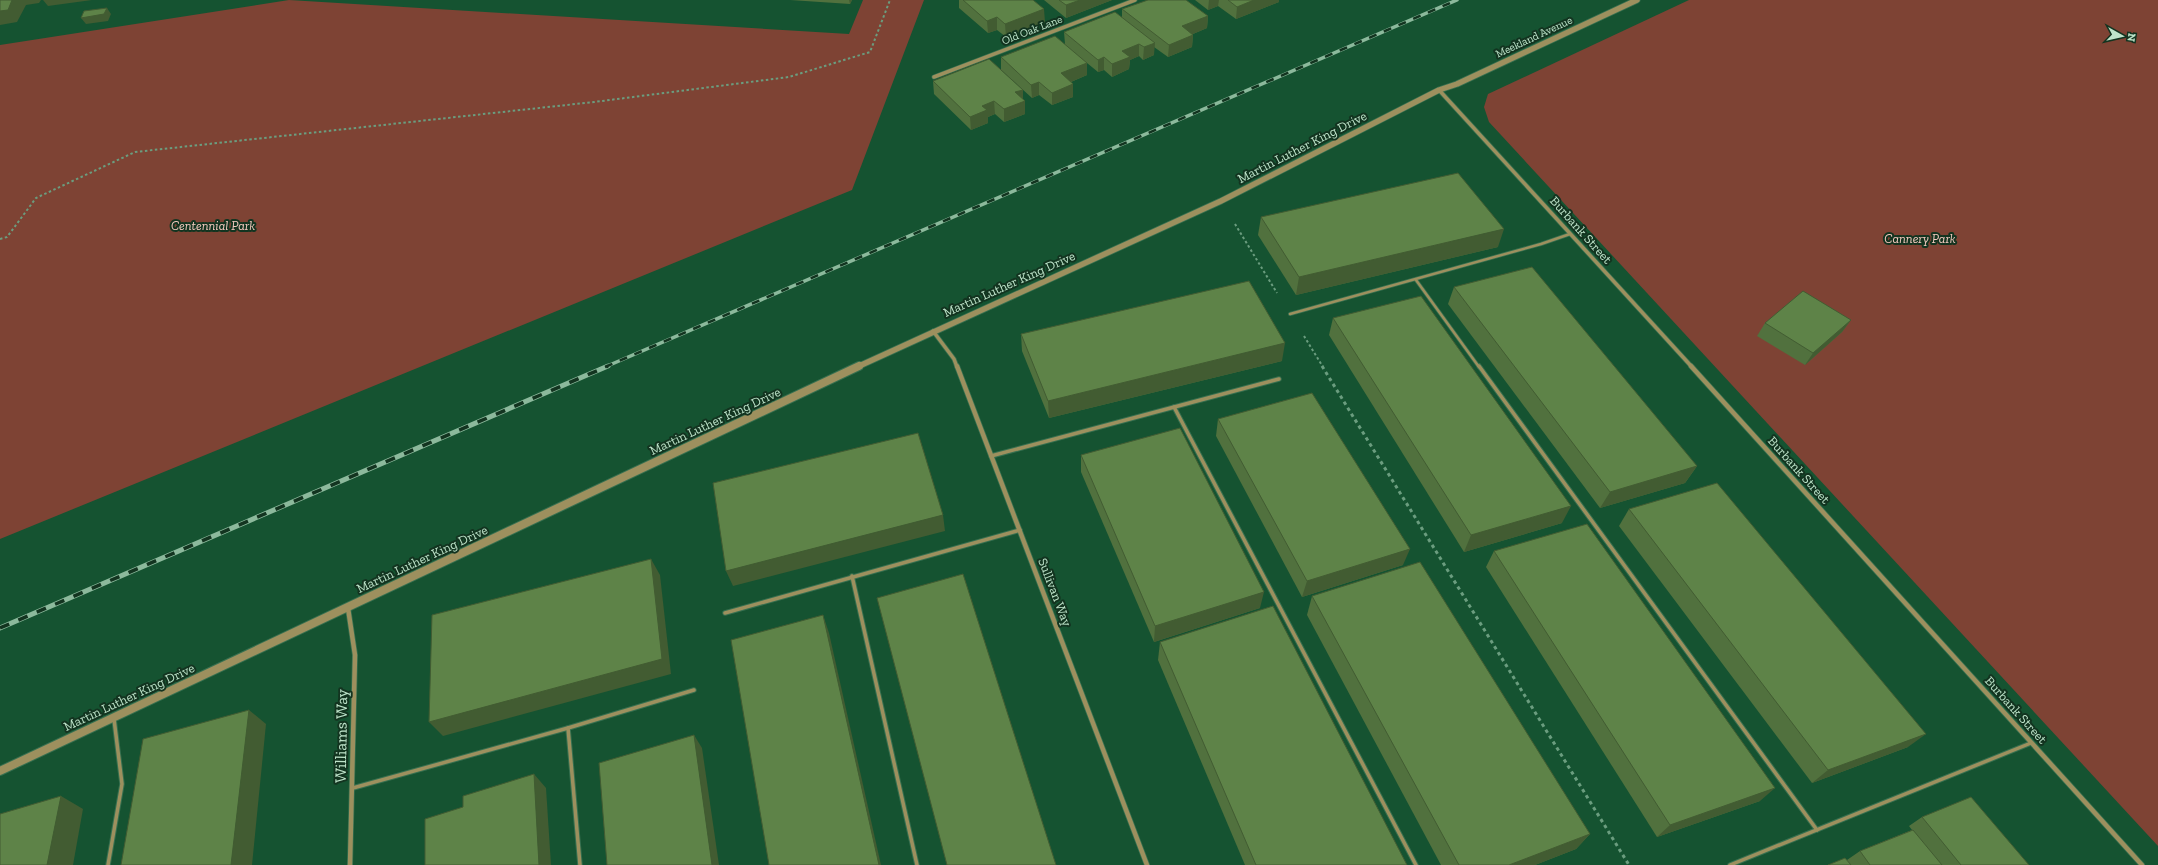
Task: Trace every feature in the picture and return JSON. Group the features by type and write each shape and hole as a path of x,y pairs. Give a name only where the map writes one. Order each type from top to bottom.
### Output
{"street":[{"name":"Old Oak Lane","path":"934,77 1135,0"},
{"name":"Meekland Avenue","path":"1439,90 1457,84 1637,0"},
{"name":"Martin Luther King Drive","path":"0,771 933,331 1221,201 1439,90"},
{"name":"Burbank Street","path":"1439,90 1469,121 2142,865"},
{"name":"Sullivan Way","path":"933,331 954,360 1147,865"},
{"name":"Williams Way","path":"348,608 355,656 350,865"}],"lane":[{"path":"1290,314 1416,280 1570,234"},
{"path":"1416,280 1817,830"},
{"path":"991,456 1280,379"},
{"path":"1174,407 1416,865"},
{"path":"726,613 852,576 1020,530"},
{"path":"852,576 917,865"},
{"path":"353,788 413,770 568,728 694,690"},
{"path":"108,865 122,784 114,717"},
{"path":"568,728 580,865"},
{"path":"1730,865 2031,743"}],"path":[{"path":"0,239 7,237 36,198 134,152 578,103 789,77 870,52 890,0"},
{"path":"1221,201 1629,865"}],"green space":[{"name":"Centennial Park","path":"289,0 849,34 863,0 924,0 852,190 0,539 0,45"},
{"name":"Cannery Park","path":"1689,0 2158,0 2158,846 1489,122 1484,107 1488,94"}],"building":[{"path":"0,0 12,0 8,10 0,11"},
{"path":"963,0 1033,0 1044,9 1005,24 997,17 987,21"},
{"path":"1059,0 1080,0 1066,5"},
{"path":"1148,0 1186,0 1208,16 1182,26 1193,35 1169,45 1122,9"},
{"path":"1228,0 1254,0 1237,7"},
{"path":"107,8 104,14 81,18 84,11"},
{"path":"1115,12 1155,43 1144,47 1139,44 1122,51 1130,57 1112,64 1104,57 1098,60 1064,32"},
{"path":"1055,36 1087,63 1061,73 1073,84 1052,93 1039,82 1031,85 1001,57"},
{"path":"989,59 1023,90 1015,92 1025,101 1004,109 994,101 982,106 987,110 970,117 933,81"},
{"path":"1458,173 1504,229 1299,277 1261,217"},
{"path":"1532,267 1697,466 1610,492 1454,287"},
{"path":"1249,281 1285,343 1048,401 1021,334"},
{"path":"1803,291 1851,320 1813,353 1765,323"},
{"path":"1421,296 1571,506 1471,535 1333,318"},
{"path":"1312,393 1410,549 1307,581 1218,419"},
{"path":"1180,428 1264,592 1155,626 1081,455"},
{"path":"918,433 943,515 726,571 713,483"},
{"path":"1717,483 1926,734 1828,770 1629,509"},
{"path":"1587,524 1775,788 1670,825 1494,551"},
{"path":"651,559 662,659 429,722 432,615"},
{"path":"1420,562 1590,834 1509,865 1459,865 1312,596"},
{"path":"963,574 1056,865 947,865 877,598"},
{"path":"1273,606 1407,865 1256,865 1160,642"},
{"path":"823,615 879,865 769,865 731,640"},
{"path":"249,710 231,865 121,865 143,739"},
{"path":"694,735 712,865 607,865 599,763"},
{"path":"534,774 539,865 425,865 425,819 463,807 463,796"},
{"path":"61,796 47,865 0,865 0,814"},
{"path":"1971,797 2029,865 1961,865 1922,817"},
{"path":"1913,830 1942,865 1870,865 1860,851"},
{"path":"1845,858 1851,865 1828,865"}],"railway":[{"path":"605,367 1457,0"},
{"path":"0,628 608,366"}]}
